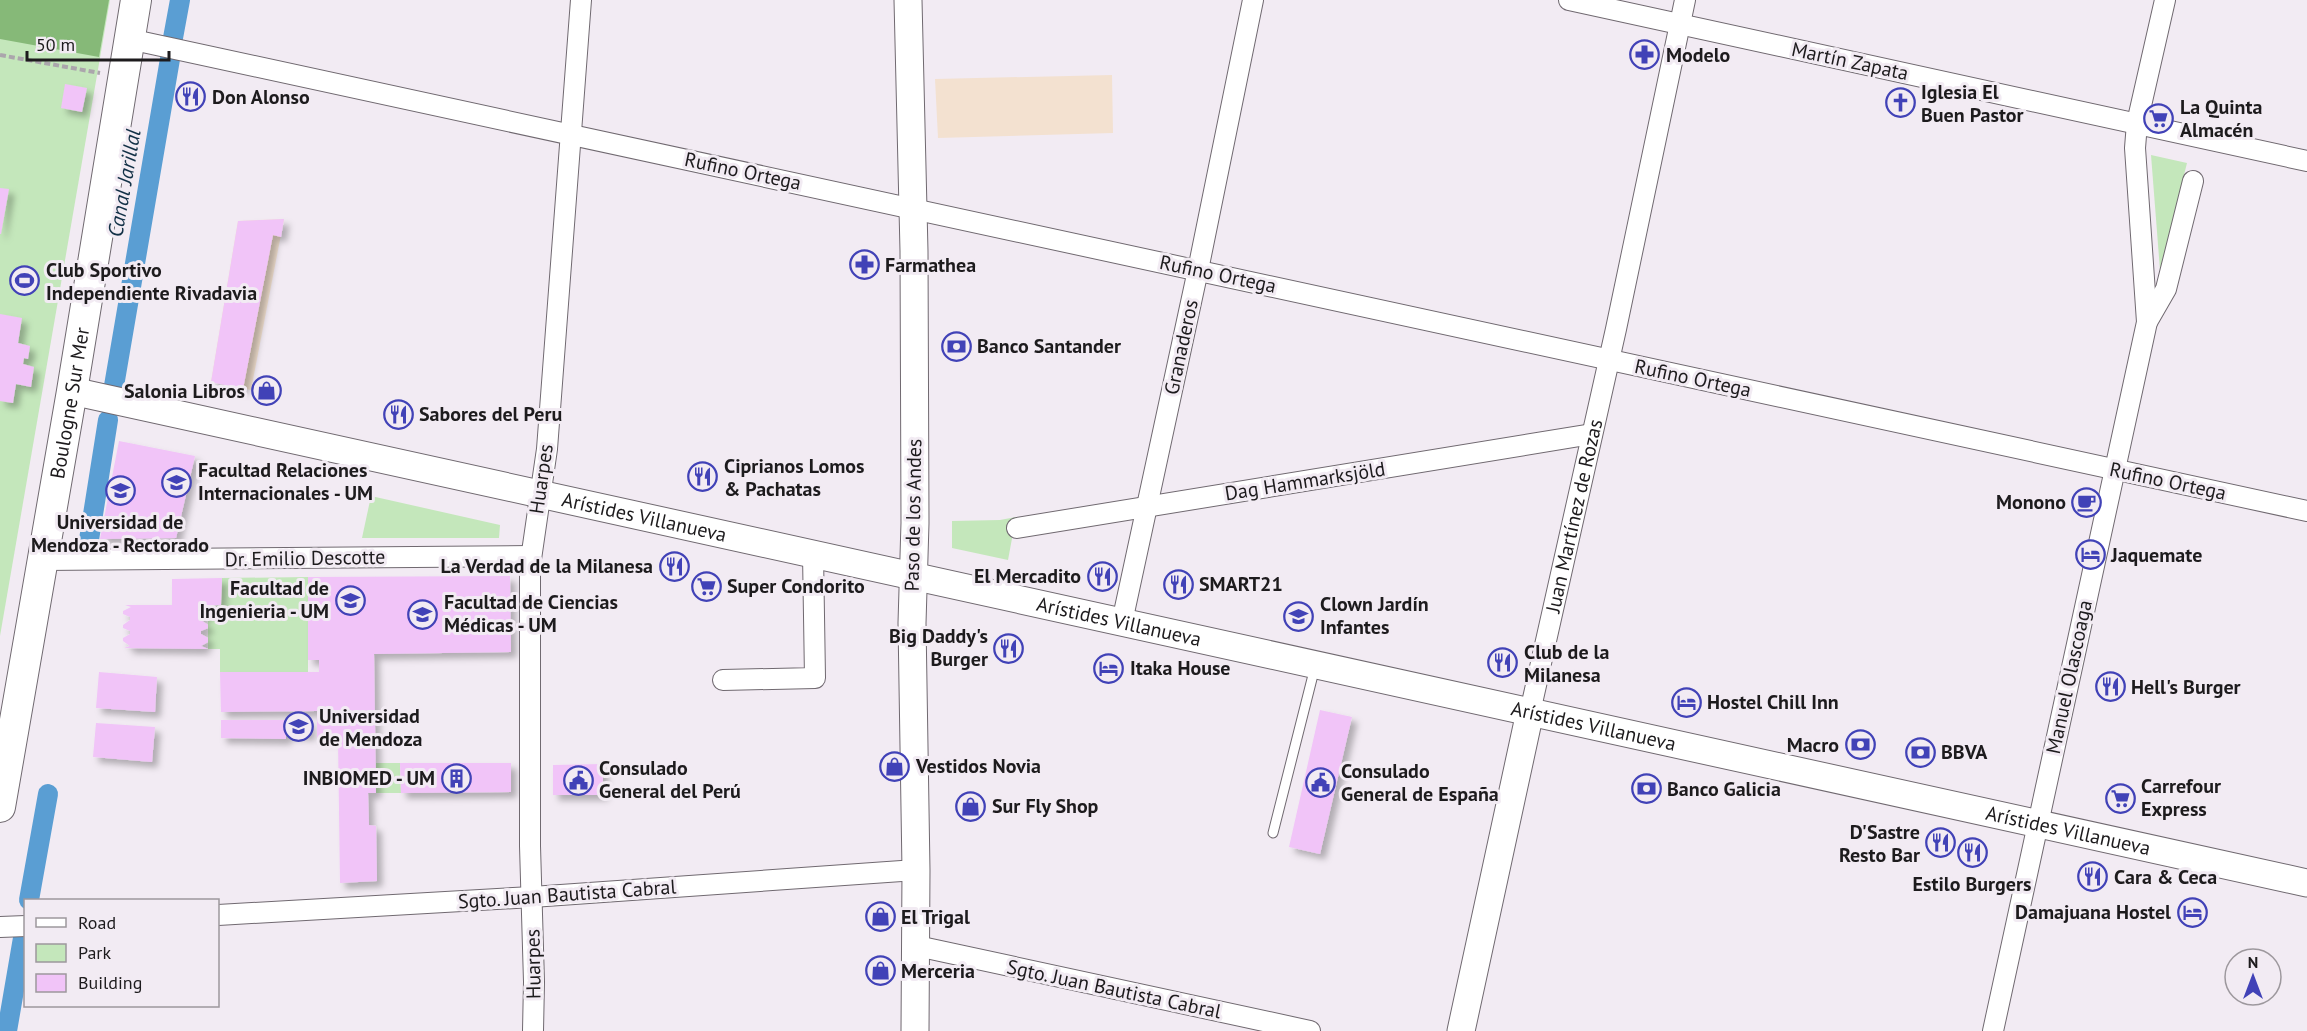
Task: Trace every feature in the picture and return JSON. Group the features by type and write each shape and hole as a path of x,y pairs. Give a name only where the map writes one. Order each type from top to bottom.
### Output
{"main road":[{"name":"Boulogne Sur Mer","path":"0,807 72,391 136,0"},
{"name":"Paso de los Andes","path":"908,0 913,208 912,623 917,946 915,1031"},
{"name":"Arístides Villanueva","path":"72,391 2307,883"},
{"name":"Juan Martínez de Rozas","path":"1461,1031 1530,712"}],"street":[{"name":"Huarpes","path":"534,1031 531,555 547,449 581,0"},
{"name":"Granaderos","path":"1122,622 1198,270 1253,0"},
{"name":"Martín Zapata","path":"1569,0 2307,160"},
{"name":"Juan Martínez de Rozas","path":"1530,712 1609,360 1685,0"},
{"name":"Manuel Olascoaga","path":"1993,1031 2147,322 2134,148 2137,123 2165,0"},
{"name":"Rufino Ortega","path":"129,39 2307,511"},
{"name":"Manuel Olascoaga","path":"2147,322 2166,289 2193,181"},
{"name":"Dag Hammarksjöld","path":"1017,528 1592,434"},
{"path":"723,680 815,678 813,554"},
{"name":"Dr. Emilio Descotte","path":"43,560 531,555"},
{"name":"Sgto. Juan Bautista Cabral","path":"219,915 532,897 916,870"},
{"path":"0,927 24,926"},
{"name":"Sgto. Juan Bautista Cabral","path":"917,946 1310,1031"}],"lane":[{"path":"1272,833 1315,664"}],"path":[{"path":"0,55 106,75"}],"shaded area":[{"path":"1112,75 1113,133 938,138 935,79"},
{"path":"284,219 251,390 211,382 238,221"}],"green space":[{"path":"0,0 110,0 0,636"},
{"path":"0,0 109,0 99,57 0,39"},
{"path":"2151,155 2187,163 2160,270"},
{"path":"371,496 500,525 499,538 362,538"},
{"path":"1016,517 1008,560 952,548 952,521 1000,520"},
{"path":"308,577 308,672 220,672 220,649 208,649 208,605 221,605 222,578"},
{"path":"376,763 400,763 401,793 376,793"}],"building":[{"path":"65,84 87,88 82,112 61,108"},
{"path":"0,188 9,189 1,234 0,234"},
{"path":"284,219 281,237 273,235 243,389 211,382 238,221"},
{"path":"0,314 22,318 18,343 30,346 28,359 24,358 23,364 34,367 31,387 16,384 13,403 0,401"},
{"path":"119,441 195,456 176,538 100,539"},
{"path":"510,576 511,652 374,654 376,793 368,793 369,825 376,826 377,881 340,883 338,739 317,739 317,711 221,712 220,672 319,672 319,660 308,660 308,577"},
{"path":"222,578 221,605 201,607 208,611 208,614 201,617 201,620 208,625 208,628 201,631 201,634 208,638 208,642 201,646 208,649 124,648 130,646 123,641 130,631 123,628 123,625 130,620 130,617 123,614 123,611 131,607 125,605 172,605 172,579"},
{"path":"99,672 157,677 155,712 96,708"},
{"name":"Consulado General de España","path":"1320,710 1352,717 1320,854 1289,847"},
{"path":"221,720 309,720 310,735 286,734 286,739 221,738"},
{"path":"96,723 155,727 152,762 93,757"},
{"name":"INBIOMED - UM","path":"400,763 511,763 511,792 401,793"},
{"name":"Consulado General del Perú","path":"603,764 603,795 553,795 553,765"}],"waterway":[{"name":"Canal Jarillal","path":"173,38 180,0"},
{"name":"Canal Jarillal","path":"114,386 170,59"},
{"name":"Canal Jarillal","path":"88,546 108,420"},
{"name":"Canal Jarillal","path":"29,899 48,794"},
{"name":"Canal Jarillal","path":"7,1031 23,938"}],"place":[{"name":"Modelo","path":"1645,55"},
{"name":"Don Alonso","path":"191,97"},
{"name":"Iglesia El Buen Pastor","path":"1900,103"},
{"name":"La Quinta Almacén","path":"2159,119"},
{"name":"Farmathea","path":"864,265"},
{"name":"Club Sportivo Independiente Rivadavia","path":"25,281"},
{"name":"Banco Santander","path":"956,346"},
{"name":"Salonia Libros","path":"266,391"},
{"name":"Sabores del Peru","path":"398,414"},
{"name":"Ciprianos Lomos & Pachatas","path":"703,477"},
{"name":"Facultad Relaciones Internacionales - UM","path":"177,482"},
{"name":"Universidad de Mendoza - Rectorado","path":"120,491"},
{"name":"Monono","path":"2087,502"},
{"name":"Jaquemate","path":"2090,555"},
{"name":"La Verdad de la Milanesa","path":"674,566"},
{"name":"El Mercadito","path":"1102,576"},
{"name":"SMART21","path":"1178,584"},
{"name":"Super Condorito","path":"706,586"},
{"name":"Facultad de Ingenieria - UM","path":"350,600"},
{"name":"Facultad de Ciencias Médicas - UM","path":"423,614"},
{"name":"Clown Jardín Infantes","path":"1299,616"},
{"name":"Big Daddy's Burger","path":"1009,648"},
{"name":"Club de la Milanesa","path":"1503,663"},
{"name":"Itaka House","path":"1109,668"},
{"name":"Hell's Burger","path":"2110,687"},
{"name":"Hostel Chill Inn","path":"1686,702"},
{"name":"Universidad de Mendoza","path":"298,727"},
{"name":"Macro","path":"1860,745"},
{"name":"BBVA","path":"1920,752"},
{"name":"Vestidos Novia","path":"895,766"},
{"name":"INBIOMED - UM","path":"456,778"},
{"name":"Consulado General del Perú","path":"578,780"},
{"name":"Consulado General de España","path":"1320,782"},
{"name":"Banco Galicia","path":"1646,789"},
{"name":"Carrefour Express","path":"2120,798"},
{"name":"Sur Fly Shop","path":"971,806"},
{"name":"D'Sastre Resto Bar","path":"1941,843"},
{"name":"Estilo Burgers","path":"1972,853"},
{"name":"Cara & Ceca","path":"2093,877"},
{"name":"Damajuana Hostel","path":"2192,912"},
{"name":"El Trigal","path":"880,917"},
{"name":"Merceria","path":"880,971"}]}
